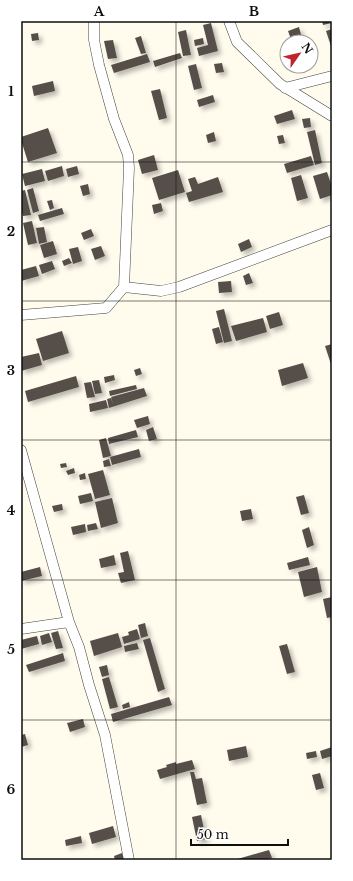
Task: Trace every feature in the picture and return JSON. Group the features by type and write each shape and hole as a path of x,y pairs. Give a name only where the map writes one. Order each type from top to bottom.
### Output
{"street":[{"path":"21,315 106,308 124,287 128,155 114,119 99,65 94,40 94,21"},
{"path":"229,21 237,42 280,84 332,116"},
{"path":"285,88 332,76"},
{"path":"124,287 161,291 180,287 332,230"},
{"path":"21,450 69,622 79,647 105,735 129,860"},
{"path":"21,629 69,622"}],"building":[{"path":"322,21 332,21 332,23 323,25"},
{"path":"211,23 218,51 199,56 197,48 208,45 203,25"},
{"path":"299,27 301,34 289,34 288,31"},
{"path":"332,29 332,49 326,31"},
{"path":"186,30 191,55 183,56 178,32"},
{"path":"38,33 39,40 32,41 31,34"},
{"path":"141,36 146,53 141,54 135,38"},
{"path":"203,38 204,44 195,46 194,40"},
{"path":"113,40 117,58 108,59 104,41"},
{"path":"180,53 182,58 155,67 153,61"},
{"path":"147,54 150,62 114,73 111,65"},
{"path":"222,63 224,72 216,73 214,64"},
{"path":"196,64 202,88 194,90 188,66"},
{"path":"53,81 55,91 34,96 32,86"},
{"path":"160,89 167,118 159,120 151,91"},
{"path":"213,95 215,102 199,107 197,100"},
{"path":"292,110 295,119 277,124 274,116"},
{"path":"310,118 311,127 304,128 302,119"},
{"path":"48,128 57,153 28,162 21,137"},
{"path":"315,130 322,163 315,165 307,132"},
{"path":"214,132 216,141 208,143 206,135"},
{"path":"283,135 285,143 279,144 277,136"},
{"path":"154,155 158,170 142,174 138,160"},
{"path":"311,156 314,165 287,173 284,164"},
{"path":"62,166 64,176 48,181 45,171"},
{"path":"77,166 79,174 68,177 66,169"},
{"path":"42,169 45,181 25,186 22,174"},
{"path":"178,170 185,192 159,200 152,178"},
{"path":"327,172 332,187 332,195 320,199 313,176"},
{"path":"301,175 308,198 297,201 291,178"},
{"path":"195,177 198,184 218,177 223,192 189,202 186,193 192,191 188,179"},
{"path":"88,184 90,194 83,196 80,186"},
{"path":"33,188 39,211 33,213 27,190"},
{"path":"25,190 31,215 23,216 21,209 21,191"},
{"path":"52,200 54,208 50,210 47,201"},
{"path":"161,203 163,211 154,214 152,205"},
{"path":"62,208 64,214 40,221 38,215"},
{"path":"32,221 37,243 28,245 23,223"},
{"path":"44,227 47,242 39,244 36,228"},
{"path":"91,229 94,236 84,240 81,233"},
{"path":"249,239 252,247 241,252 238,244"},
{"path":"53,241 57,254 44,258 40,245"},
{"path":"101,246 105,256 95,260 91,249"},
{"path":"78,247 82,261 73,264 69,249"},
{"path":"69,258 72,263 64,266 62,261"},
{"path":"52,261 55,269 42,274 39,265"},
{"path":"36,266 39,276 21,281 21,270"},
{"path":"249,273 253,283 246,285 243,276"},
{"path":"231,281 232,292 219,293 218,282"},
{"path":"224,309 232,341 224,343 216,311"},
{"path":"279,312 283,325 270,329 266,316"},
{"path":"263,318 267,332 236,341 231,326"},
{"path":"219,327 223,342 216,344 212,329"},
{"path":"62,331 69,353 43,361 36,339"},
{"path":"332,344 332,367 325,346"},
{"path":"39,353 42,365 21,371 21,357"},
{"path":"303,363 308,378 282,386 278,370"},
{"path":"140,368 142,374 136,376 134,370"},
{"path":"114,375 115,380 105,383 104,377"},
{"path":"76,376 79,387 28,402 25,391"},
{"path":"99,380 102,393 95,394 92,381"},
{"path":"91,382 95,397 87,398 84,383"},
{"path":"136,385 137,389 110,396 109,391"},
{"path":"144,388 147,396 109,408 107,399 111,398 113,404 111,397"},
{"path":"106,400 108,408 90,412 89,404"},
{"path":"148,416 150,424 137,428 134,420"},
{"path":"153,427 157,439 149,441 146,430"},
{"path":"136,430 138,437 109,444 108,438"},
{"path":"106,438 111,456 103,458 99,440"},
{"path":"139,449 141,457 112,465 110,457"},
{"path":"109,459 111,466 104,467 103,461"},
{"path":"66,463 67,467 61,468 60,464"},
{"path":"74,468 75,473 68,475 66,471"},
{"path":"103,470 110,495 95,499 88,474"},
{"path":"85,473 86,479 80,480 79,475"},
{"path":"91,493 93,501 80,504 78,496"},
{"path":"304,495 309,513 301,515 296,497"},
{"path":"112,498 118,523 101,528 95,502"},
{"path":"62,504 63,510 54,512 52,506"},
{"path":"251,509 253,519 242,521 240,511"},
{"path":"96,523 98,529 88,531 87,525"},
{"path":"85,524 86,532 73,535 71,527"},
{"path":"309,527 314,545 307,548 302,530"},
{"path":"128,551 135,580 121,583 118,573 124,572 120,553"},
{"path":"114,555 116,565 101,568 99,559"},
{"path":"308,557 310,565 289,570 287,563"},
{"path":"40,567 42,576 21,581 21,572"},
{"path":"317,567 322,592 304,597 298,572"},
{"path":"332,597 332,617 327,618 323,599"},
{"path":"145,623 148,636 141,638 138,625"},
{"path":"137,629 140,639 124,644 122,637 129,635 128,632"},
{"path":"58,631 63,648 56,649 51,633"},
{"path":"49,633 52,642 42,645 40,636"},
{"path":"118,633 122,647 94,656 90,641"},
{"path":"37,636 39,644 21,649 21,640"},
{"path":"150,638 165,689 158,692 143,640"},
{"path":"137,643 139,649 125,652 124,646"},
{"path":"287,644 295,672 287,674 279,646"},
{"path":"63,653 65,661 29,672 26,665"},
{"path":"107,665 109,675 102,677 99,667"},
{"path":"109,677 118,707 110,709 102,679"},
{"path":"169,697 172,705 113,722 111,714"},
{"path":"129,702 130,707 123,709 122,705"},
{"path":"83,719 85,727 70,732 67,723"},
{"path":"25,734 28,745 21,747 21,735"},
{"path":"246,746 248,757 229,761 227,750"},
{"path":"332,747 332,756 322,759 320,751"},
{"path":"316,751 317,757 307,759 306,753"},
{"path":"192,760 195,769 160,779 157,770 176,762 176,764"},
{"path":"190,772 194,772 196,779 202,778 207,803 197,805"},
{"path":"320,773 324,788 316,790 312,775"},
{"path":"201,815 206,839 197,841 192,817"},
{"path":"113,826 116,837 92,844 89,833"},
{"path":"81,836 82,843 66,846 65,840"},
{"path":"269,850 272,858 264,860 234,860"},
{"path":"122,853 124,859 115,860 114,856"}]}
